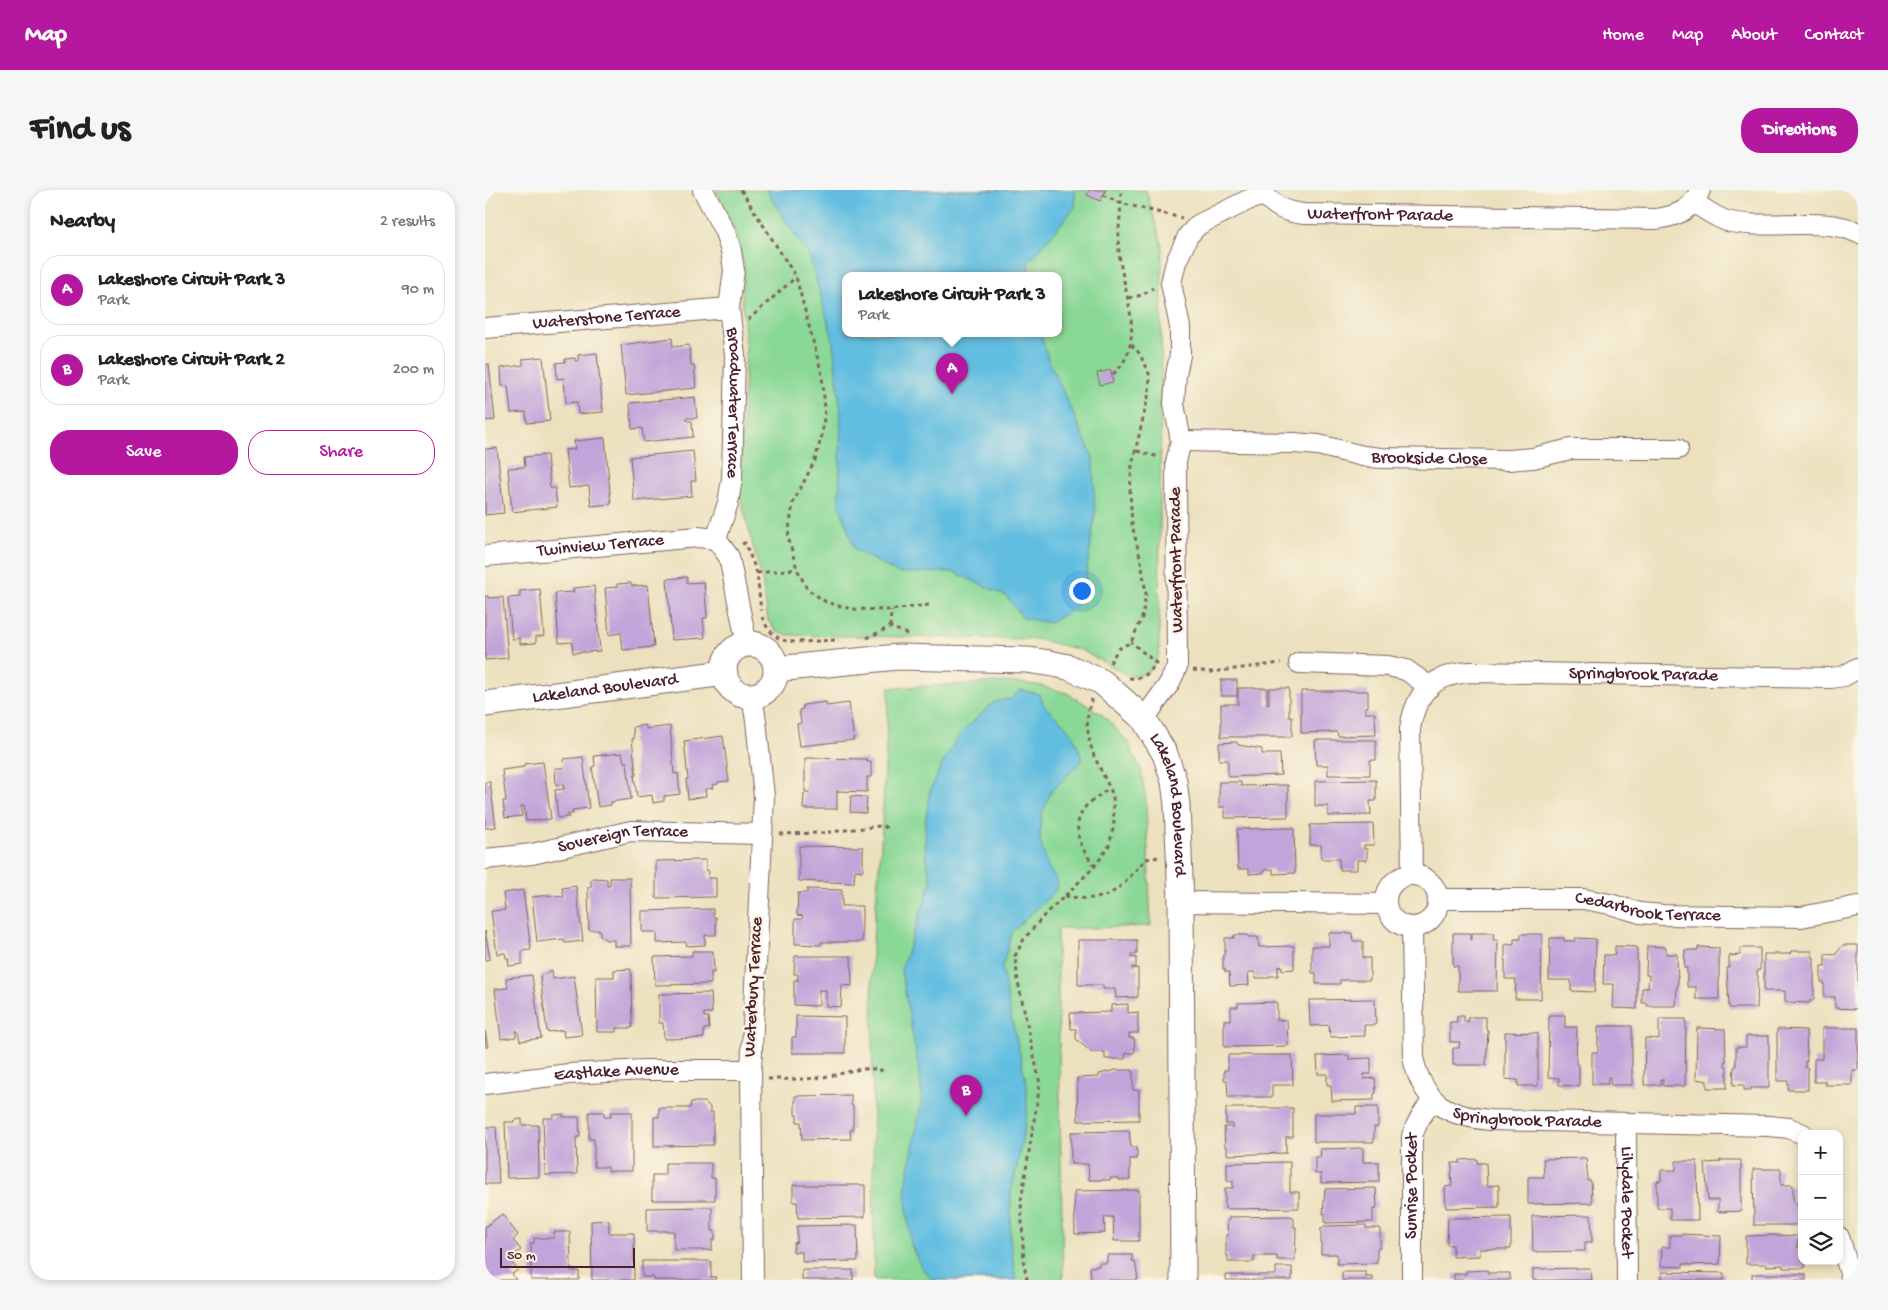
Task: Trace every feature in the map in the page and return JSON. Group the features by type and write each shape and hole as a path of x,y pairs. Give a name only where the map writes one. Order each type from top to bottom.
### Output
{"street":[{"name":"Broadwater Terrace","path":"703,190 725,232 734,270 729,308 735,355 732,478 721,545"},
{"name":"Waterfront Parade","path":"1144,719 1169,684 1177,668 1176,462 1181,441 1175,404 1176,375 1181,355 1180,327 1171,283 1175,262 1188,236 1198,225 1264,192 1273,204 1281,210 1290,213 1657,219 1683,212 1697,196 1725,221 1743,224 1842,226 1858,233"},
{"name":"Waterstone Terrace","path":"485,328 729,308"},
{"name":"Brookside Close","path":"1181,441 1295,443 1318,445 1372,457 1509,460 1533,458 1571,448 1678,449"},
{"name":"Twinview Terrace","path":"485,556 699,537 721,545"},
{"path":"721,545 729,557 747,645"},
{"path":"747,645 755,645 770,653 775,661 776,669 772,684 767,690 752,696 737,692 731,687 725,673 727,658 739,647 747,645"},
{"name":"Lakeland Boulevard","path":"776,669 898,657 1027,660 1113,675 1144,719 1165,754 1174,781 1177,805 1181,902 1183,1280"},
{"path":"1299,663 1388,666 1406,670 1430,687"},
{"name":"Springbrook Parade","path":"1412,875 1410,729 1413,711 1419,698 1430,687 1454,674 1470,672 1831,678 1844,676 1858,668"},
{"name":"Lakeland Boulevard","path":"485,704 725,673"},
{"name":"Waterbury Terrace","path":"752,696 764,796 750,1075 753,1280"},
{"name":"Sovereign Terrace","path":"485,859 532,854 631,831 761,834"},
{"path":"1412,875 1427,879 1432,884 1438,899 1434,915 1428,921 1412,927 1405,926 1392,918 1386,904 1386,895 1396,880 1403,876 1412,875"},
{"name":"Cedarbrook Terrace","path":"1438,899 1583,899 1610,904 1640,913 1663,915 1801,917 1858,906"},
{"path":"1181,902 1386,904"},
{"name":"Springbrook Parade","path":"1412,927 1414,1062 1424,1088 1434,1100 1452,1113 1467,1118 1490,1120 1769,1126 1789,1128 1798,1132"},
{"name":"Eastlake Avenue","path":"485,1084 569,1074 645,1070 750,1075"},
{"name":"Sunrise Pocket","path":"1412,1280 1412,1136 1423,1112 1434,1100"},
{"name":"Lilydale Pocket","path":"1626,1124 1627,1280"},
{"path":"1843,1250 1852,1280"}],"path":[{"path":"741,190 796,277 822,375 825,409 822,435 815,460 793,503 788,537 797,569 807,589 826,602 851,608 891,610 929,605"},
{"path":"1113,374 1124,363 1132,328 1129,298 1119,252 1121,190"},
{"path":"1103,195 1120,203 1188,219 1198,225"},
{"path":"732,335 796,277"},
{"path":"1129,298 1142,295 1171,283"},
{"path":"1113,675 1109,665 1118,649 1131,642 1142,618 1145,593 1141,561 1132,525 1130,491 1132,465 1149,393 1150,377 1139,353 1130,343"},
{"path":"721,545 745,543 757,573 761,617 766,627 775,635 784,641 843,640"},
{"path":"757,573 797,569"},
{"path":"890,627 891,610"},
{"path":"863,639 890,627 913,636"},
{"path":"1113,675 1128,678 1143,677 1148,674 1156,663 1131,642"},
{"path":"1177,668 1213,672 1274,664 1299,663"},
{"path":"1027,1280 1024,1264 1021,1200 1039,1084 1018,982 1015,956 1030,932 1047,912 1095,866 1109,846 1113,825 1114,801 1094,756 1087,728 1092,696 1113,675"},
{"path":"1095,866 1085,854 1080,843 1078,822 1087,806 1109,788"},
{"path":"761,834 821,833 880,826 884,826 887,832"},
{"path":"1065,896 1092,900 1105,896 1117,890 1146,859 1179,857"},
{"path":"750,1075 824,1077 875,1068 881,1070 883,1074"}],"green space":[{"path":"716,190 1146,190 1162,245 1159,653 1152,667 1139,675 1128,675 1081,650 1036,639 786,635 777,632 768,621 762,580 739,492 746,347 742,300 744,266 734,230"},
{"path":"1007,682 1037,685 1067,693 1103,715 1128,742 1141,769 1146,801 1151,926 1057,929 1063,1280 874,1280 872,952 881,844 889,688"}],"water":[{"path":"766,190 1075,190 1075,207 1028,263 1029,272 842,272 842,337 1041,337 1049,361 1093,457 1095,515 1082,602 1051,623 1023,618 1006,596 954,572 898,573 855,550 839,504 841,413 832,336 810,258"},
{"path":"1020,690 1039,694 1041,700 1051,713 1072,736 1082,761 1051,792 1041,816 1040,840 1047,865 1058,882 1056,890 1012,932 1002,968 1027,1085 1027,1115 1011,1195 1010,1239 1016,1280 933,1280 921,1267 911,1245 905,1192 922,1097 901,970 931,882 926,858 925,823 930,791 942,764 959,735 994,702 1011,699"}],"building":[{"path":"1089,190 1106,190 1100,201 1087,195"},
{"path":"672,338 673,347 689,345 691,365 694,365 696,388 626,395 621,345"},
{"path":"597,353 603,412 578,414 577,402 566,403 564,378 557,379 556,363 565,362 565,359 575,358 575,361 578,361 578,355"},
{"path":"543,357 550,421 527,423 526,412 511,413 508,386 502,386 501,368 523,365 523,359"},
{"path":"489,364 495,420 485,421 485,365"},
{"path":"1111,370 1113,382 1100,385 1097,373"},
{"path":"695,397 697,418 686,418 687,421 692,421 693,437 644,442 642,428 632,429 630,403"},
{"path":"605,438 611,504 591,506 589,486 569,488 565,450 575,449 574,441"},
{"path":"497,448 504,513 485,515 485,449"},
{"path":"693,451 696,481 691,481 692,496 634,501 630,457"},
{"path":"547,455 550,488 555,488 557,507 512,512 508,468 525,467 524,457"},
{"path":"687,577 687,583 704,582 707,618 703,618 705,638 672,640 667,579"},
{"path":"631,583 632,586 648,585 654,647 623,650 621,633 609,635 605,588 617,587 617,584"},
{"path":"594,586 600,651 573,653 572,642 559,643 555,593 574,592 573,588"},
{"path":"540,589 544,636 536,636 536,643 520,644 520,638 512,639 508,598 520,597 520,591"},
{"path":"485,596 488,596 488,598 503,597 508,658 485,660"},
{"path":"1221,680 1237,680 1237,696 1221,696"},
{"path":"1238,688 1267,688 1267,704 1269,704 1269,688 1289,688 1289,717 1292,717 1292,737 1221,737 1221,704 1238,704"},
{"path":"1301,691 1368,691 1368,707 1365,707 1365,713 1375,713 1376,735 1338,736 1337,732 1301,733"},
{"path":"826,702 827,706 849,703 854,740 800,746 797,724 801,723 799,710 803,709 803,705"},
{"path":"646,725 646,729 670,726 674,774 678,773 680,794 664,796 664,801 653,803 652,795 637,797 634,775 636,775 632,739 634,739 633,727"},
{"path":"723,736 729,781 718,782 718,784 712,785 713,788 705,789 706,796 688,799 684,741"},
{"path":"1315,740 1376,740 1376,760 1370,760 1370,775 1328,775 1328,765 1316,765"},
{"path":"1237,742 1238,745 1262,749 1262,754 1280,754 1281,775 1228,777 1228,760 1219,760 1219,743"},
{"path":"622,753 624,762 627,762 631,799 611,802 611,805 598,807 592,767 595,766 594,756"},
{"path":"583,757 589,808 572,810 573,814 568,814 569,817 558,818 555,790 564,789 563,784 556,785 555,768 564,768 563,759"},
{"path":"805,758 867,759 867,762 871,762 871,777 867,777 867,792 837,791 837,809 803,809 804,794 809,793 805,792"},
{"path":"543,762 551,819 526,821 524,806 521,807 522,816 505,818 503,801 506,801 502,770 524,767 524,764"},
{"path":"1376,780 1376,801 1370,801 1371,815 1328,816 1328,806 1315,806 1315,781"},
{"path":"485,782 490,782 496,827 485,828"},
{"path":"1219,782 1241,782 1241,786 1288,785 1288,817 1225,818 1225,807 1219,807"},
{"path":"851,796 867,797 866,813 850,812"},
{"path":"1373,824 1374,845 1364,845 1364,849 1367,849 1367,860 1357,860 1357,870 1340,870 1339,859 1321,859 1321,845 1310,845 1310,825"},
{"path":"1294,828 1295,873 1273,874 1273,869 1264,870 1264,873 1249,874 1249,869 1238,869 1237,829"},
{"path":"799,846 863,847 863,871 855,870 854,883 799,881"},
{"path":"706,860 706,870 709,871 708,878 716,878 716,897 656,898 656,861"},
{"path":"594,878 607,879 607,886 610,886 610,878 630,878 631,946 614,946 614,940 606,940 600,935 600,930 589,930 588,887 591,887 591,880"},
{"path":"576,886 583,941 565,943 564,939 537,942 532,897 550,895 564,897 562,888"},
{"path":"807,889 842,890 842,906 862,906 862,942 821,942 821,945 795,944 795,919 802,919 803,916 797,915 798,893 807,893"},
{"path":"523,890 531,950 522,951 522,964 509,966 505,953 497,954 491,911 505,910 503,893"},
{"path":"713,909 713,917 716,917 716,935 705,935 705,945 687,946 686,942 657,943 657,932 642,932 642,911"},
{"path":"485,931 490,959 485,960"},
{"path":"1329,933 1352,933 1353,941 1363,941 1363,958 1370,958 1370,980 1340,980 1340,984 1316,984 1316,973 1312,973 1312,946 1329,946"},
{"path":"1453,933 1471,933 1472,940 1472,933 1494,933 1493,940 1498,940 1497,991 1458,991 1458,966 1453,966"},
{"path":"1521,934 1542,934 1541,999 1515,999 1516,979 1505,979 1505,944 1514,945 1514,939 1521,939"},
{"path":"1234,935 1258,937 1259,947 1294,946 1294,969 1282,970 1282,966 1278,967 1278,976 1269,976 1269,978 1255,978 1254,972 1248,972 1249,985 1230,986 1229,972 1225,972 1225,969 1223,969 1223,957 1225,938 1234,938"},
{"path":"1550,938 1564,938 1564,941 1575,941 1575,938 1596,939 1595,992 1571,991 1571,980 1549,980"},
{"path":"1078,940 1137,940 1137,954 1131,954 1131,958 1136,957 1136,967 1132,967 1132,969 1138,968 1138,997 1116,998 1115,989 1103,989 1103,985 1078,985"},
{"path":"1843,945 1858,945 1858,1009 1835,1008 1835,997 1824,997 1824,982 1821,982 1821,966 1825,966 1825,954 1835,955"},
{"path":"1615,946 1637,947 1637,1009 1613,1008 1614,984 1603,984 1604,955 1615,955"},
{"path":"1647,946 1666,947 1666,954 1677,954 1678,986 1676,1006 1647,1006 1647,1003 1642,1003 1642,988 1648,988 1649,975 1646,975"},
{"path":"1698,947 1719,948 1719,999 1696,999 1696,987 1687,987 1687,968 1684,968 1685,950 1698,950"},
{"path":"1740,948 1760,948 1760,970 1757,970 1757,1008 1729,1008 1727,968 1729,968 1729,956 1740,955"},
{"path":"692,951 713,951 714,973 711,972 711,984 655,985 654,957 692,956"},
{"path":"1791,951 1812,951 1812,957 1814,957 1814,1000 1810,1000 1810,1003 1785,1002 1785,991 1764,991 1764,954 1790,954"},
{"path":"795,956 851,956 852,986 842,985 841,1007 826,1006 826,990 819,990 819,1006 794,1005 794,980 798,980 798,974 794,974"},
{"path":"631,969 632,1028 616,1028 616,1032 597,1032 596,977 614,977 614,970"},
{"path":"552,970 553,979 574,976 582,1035 564,1037 563,1030 547,1032 540,976"},
{"path":"532,975 541,1038 520,1041 518,1031 516,1031 516,1037 501,1039 495,989 508,988 506,978"},
{"path":"711,993 712,1013 704,1013 704,1017 708,1017 709,1029 704,1029 704,1038 664,1039 663,1023 659,1023 659,994"},
{"path":"1375,999 1376,1025 1364,1025 1365,1036 1330,1037 1329,1025 1310,1026 1309,1000"},
{"path":"1277,1002 1277,1020 1287,1020 1288,1046 1224,1047 1224,1020 1231,1020 1231,1007 1238,1007 1238,1003"},
{"path":"1128,1004 1128,1013 1138,1012 1138,1033 1129,1033 1129,1038 1134,1038 1134,1053 1126,1053 1125,1059 1105,1059 1105,1052 1091,1052 1076,1039 1076,1029 1071,1029 1070,1013 1111,1012 1111,1005"},
{"path":"1549,1015 1565,1015 1565,1027 1577,1027 1576,1064 1579,1064 1579,1086 1559,1085 1559,1078 1548,1077"},
{"path":"796,1016 845,1017 845,1053 792,1053 792,1037 796,1037"},
{"path":"1457,1016 1464,1016 1464,1022 1468,1022 1468,1017 1486,1017 1486,1030 1488,1030 1486,1065 1453,1065 1453,1048 1459,1048 1460,1042 1450,1042 1450,1022 1457,1022"},
{"path":"1659,1019 1686,1019 1685,1086 1663,1086 1663,1079 1661,1079 1661,1085 1644,1085 1645,1038 1659,1039"},
{"path":"1598,1026 1632,1026 1632,1085 1611,1085 1610,1077 1608,1077 1608,1084 1592,1084 1592,1052 1598,1052"},
{"path":"1697,1028 1725,1029 1727,1088 1707,1088 1707,1081 1696,1079"},
{"path":"1822,1028 1858,1028 1858,1070 1852,1070 1852,1085 1825,1085 1826,1082 1814,1082 1814,1059 1822,1059"},
{"path":"1777,1029 1806,1030 1807,1062 1805,1061 1805,1067 1808,1068 1808,1090 1788,1090 1788,1081 1777,1081"},
{"path":"485,1031 488,1047 485,1047"},
{"path":"1505,1032 1538,1033 1538,1086 1518,1086 1518,1080 1505,1079"},
{"path":"1746,1036 1769,1036 1769,1088 1744,1090 1744,1085 1733,1085 1734,1067 1736,1067 1736,1047 1746,1047"},
{"path":"1228,1055 1292,1055 1293,1085 1272,1085 1272,1097 1228,1097 1227,1080 1224,1080 1224,1070 1228,1070"},
{"path":"1349,1055 1349,1059 1371,1058 1371,1074 1364,1074 1364,1079 1375,1078 1376,1093 1374,1094 1374,1100 1332,1101 1331,1085 1327,1085 1327,1074 1318,1074 1317,1056"},
{"path":"1116,1070 1133,1070 1133,1090 1139,1090 1139,1120 1078,1121 1077,1078 1099,1077 1099,1074"},
{"path":"851,1095 853,1130 850,1130 851,1139 802,1140 801,1122 797,1122 797,1115 795,1115 795,1096"},
{"path":"691,1102 705,1102 710,1107 710,1112 713,1112 713,1145 654,1146 654,1117 659,1117 659,1108 690,1108"},
{"path":"1356,1107 1378,1107 1378,1127 1374,1127 1374,1142 1314,1142 1314,1114 1356,1114"},
{"path":"1226,1108 1293,1108 1293,1137 1286,1137 1286,1153 1227,1155 1224,1127 1233,1127 1233,1124 1226,1124"},
{"path":"589,1112 604,1112 604,1117 611,1117 611,1112 632,1112 632,1171 608,1171 608,1167 594,1167 594,1139 589,1139"},
{"path":"563,1114 563,1117 579,1117 580,1137 576,1137 577,1174 545,1175 543,1118 553,1118 553,1115"},
{"path":"522,1119 522,1125 538,1125 539,1177 507,1178 505,1122 514,1122 514,1120"},
{"path":"485,1127 496,1127 499,1184 485,1184"},
{"path":"1129,1131 1131,1147 1137,1147 1137,1159 1130,1159 1130,1180 1110,1178 1110,1180 1089,1180 1088,1164 1071,1164 1071,1132"},
{"path":"1363,1148 1363,1162 1379,1162 1379,1182 1321,1183 1321,1174 1315,1174 1315,1157 1321,1157 1320,1149"},
{"path":"1586,1158 1588,1181 1591,1181 1592,1203 1528,1204 1528,1177 1544,1177 1543,1159"},
{"path":"1477,1159 1477,1163 1486,1163 1487,1186 1499,1185 1499,1207 1446,1208 1445,1187 1452,1186 1452,1163 1460,1163 1460,1160"},
{"path":"1720,1160 1741,1160 1741,1211 1718,1212 1718,1200 1708,1200 1705,1163 1720,1162"},
{"path":"1676,1161 1697,1161 1698,1220 1670,1220 1670,1208 1657,1208 1657,1181 1661,1181 1661,1170 1676,1170"},
{"path":"1290,1162 1290,1192 1299,1192 1299,1208 1225,1209 1225,1188 1233,1188 1233,1181 1227,1181 1227,1163"},
{"path":"665,1163 711,1163 711,1178 715,1178 715,1200 652,1200 652,1175 665,1175"},
{"path":"1753,1169 1781,1169 1781,1185 1793,1185 1793,1203 1797,1203 1797,1225 1754,1225"},
{"path":"793,1185 865,1185 865,1217 798,1218 797,1202 793,1202"},
{"path":"1376,1188 1377,1209 1373,1209 1373,1222 1325,1223 1325,1213 1323,1214 1325,1189"},
{"path":"1139,1190 1139,1241 1114,1241 1113,1217 1104,1217 1105,1233 1075,1234 1074,1191"},
{"path":"712,1207 712,1231 715,1231 715,1240 712,1240 712,1250 674,1250 674,1231 647,1231 647,1208"},
{"path":"502,1214 518,1235 513,1240 521,1250 509,1259 518,1270 512,1274 516,1280 485,1280 485,1227"},
{"path":"1591,1215 1592,1242 1585,1242 1585,1251 1533,1252 1532,1216"},
{"path":"1292,1216 1294,1218 1294,1227 1296,1227 1295,1260 1277,1260 1277,1256 1254,1256 1254,1262 1228,1262 1226,1236 1228,1236 1227,1221 1229,1221 1229,1217"},
{"path":"1511,1217 1511,1249 1480,1249 1480,1256 1453,1257 1453,1245 1447,1245 1448,1218"},
{"path":"609,1220 609,1233 634,1233 634,1280 592,1280 591,1221"},
{"path":"857,1225 858,1261 802,1262 802,1252 793,1252 794,1243 797,1242 797,1226"},
{"path":"1366,1225 1366,1228 1380,1228 1380,1248 1377,1248 1377,1263 1337,1264 1337,1254 1321,1254 1321,1228 1324,1228 1324,1226"},
{"path":"554,1232 570,1232 571,1271 579,1271 579,1280 531,1280 531,1243 534,1243 534,1238 554,1238"},
{"path":"1670,1235 1721,1236 1720,1264 1683,1264 1683,1267 1661,1266 1662,1247 1670,1247"},
{"path":"1746,1236 1798,1236 1798,1265 1805,1265 1805,1268 1783,1268 1783,1265 1746,1264"},
{"path":"1107,1255 1132,1255 1132,1261 1135,1261 1138,1280 1091,1280 1090,1267 1099,1266 1099,1263 1107,1263"},
{"path":"642,1261 711,1261 711,1277 716,1277 715,1280 654,1280 654,1277 642,1277"},
{"path":"1276,1267 1292,1267 1292,1280 1226,1280 1226,1275 1276,1275"},
{"path":"1590,1268 1592,1280 1533,1280 1533,1269"},
{"path":"802,1270 853,1270 853,1280 802,1280"},
{"path":"1488,1270 1488,1273 1510,1273 1510,1280 1454,1280 1454,1274 1466,1274 1466,1271"},
{"path":"1342,1272 1366,1272 1366,1277 1373,1277 1373,1280 1342,1280"},
{"path":"1662,1272 1724,1273 1724,1280 1662,1280"},
{"path":"1752,1274 1806,1274 1806,1280 1752,1280"}],"place":[{"name":"Lakeshore Circuit Park 3","path":"952,394"},
{"name":"Lakeshore Circuit Park 2","path":"966,1116"}]}
